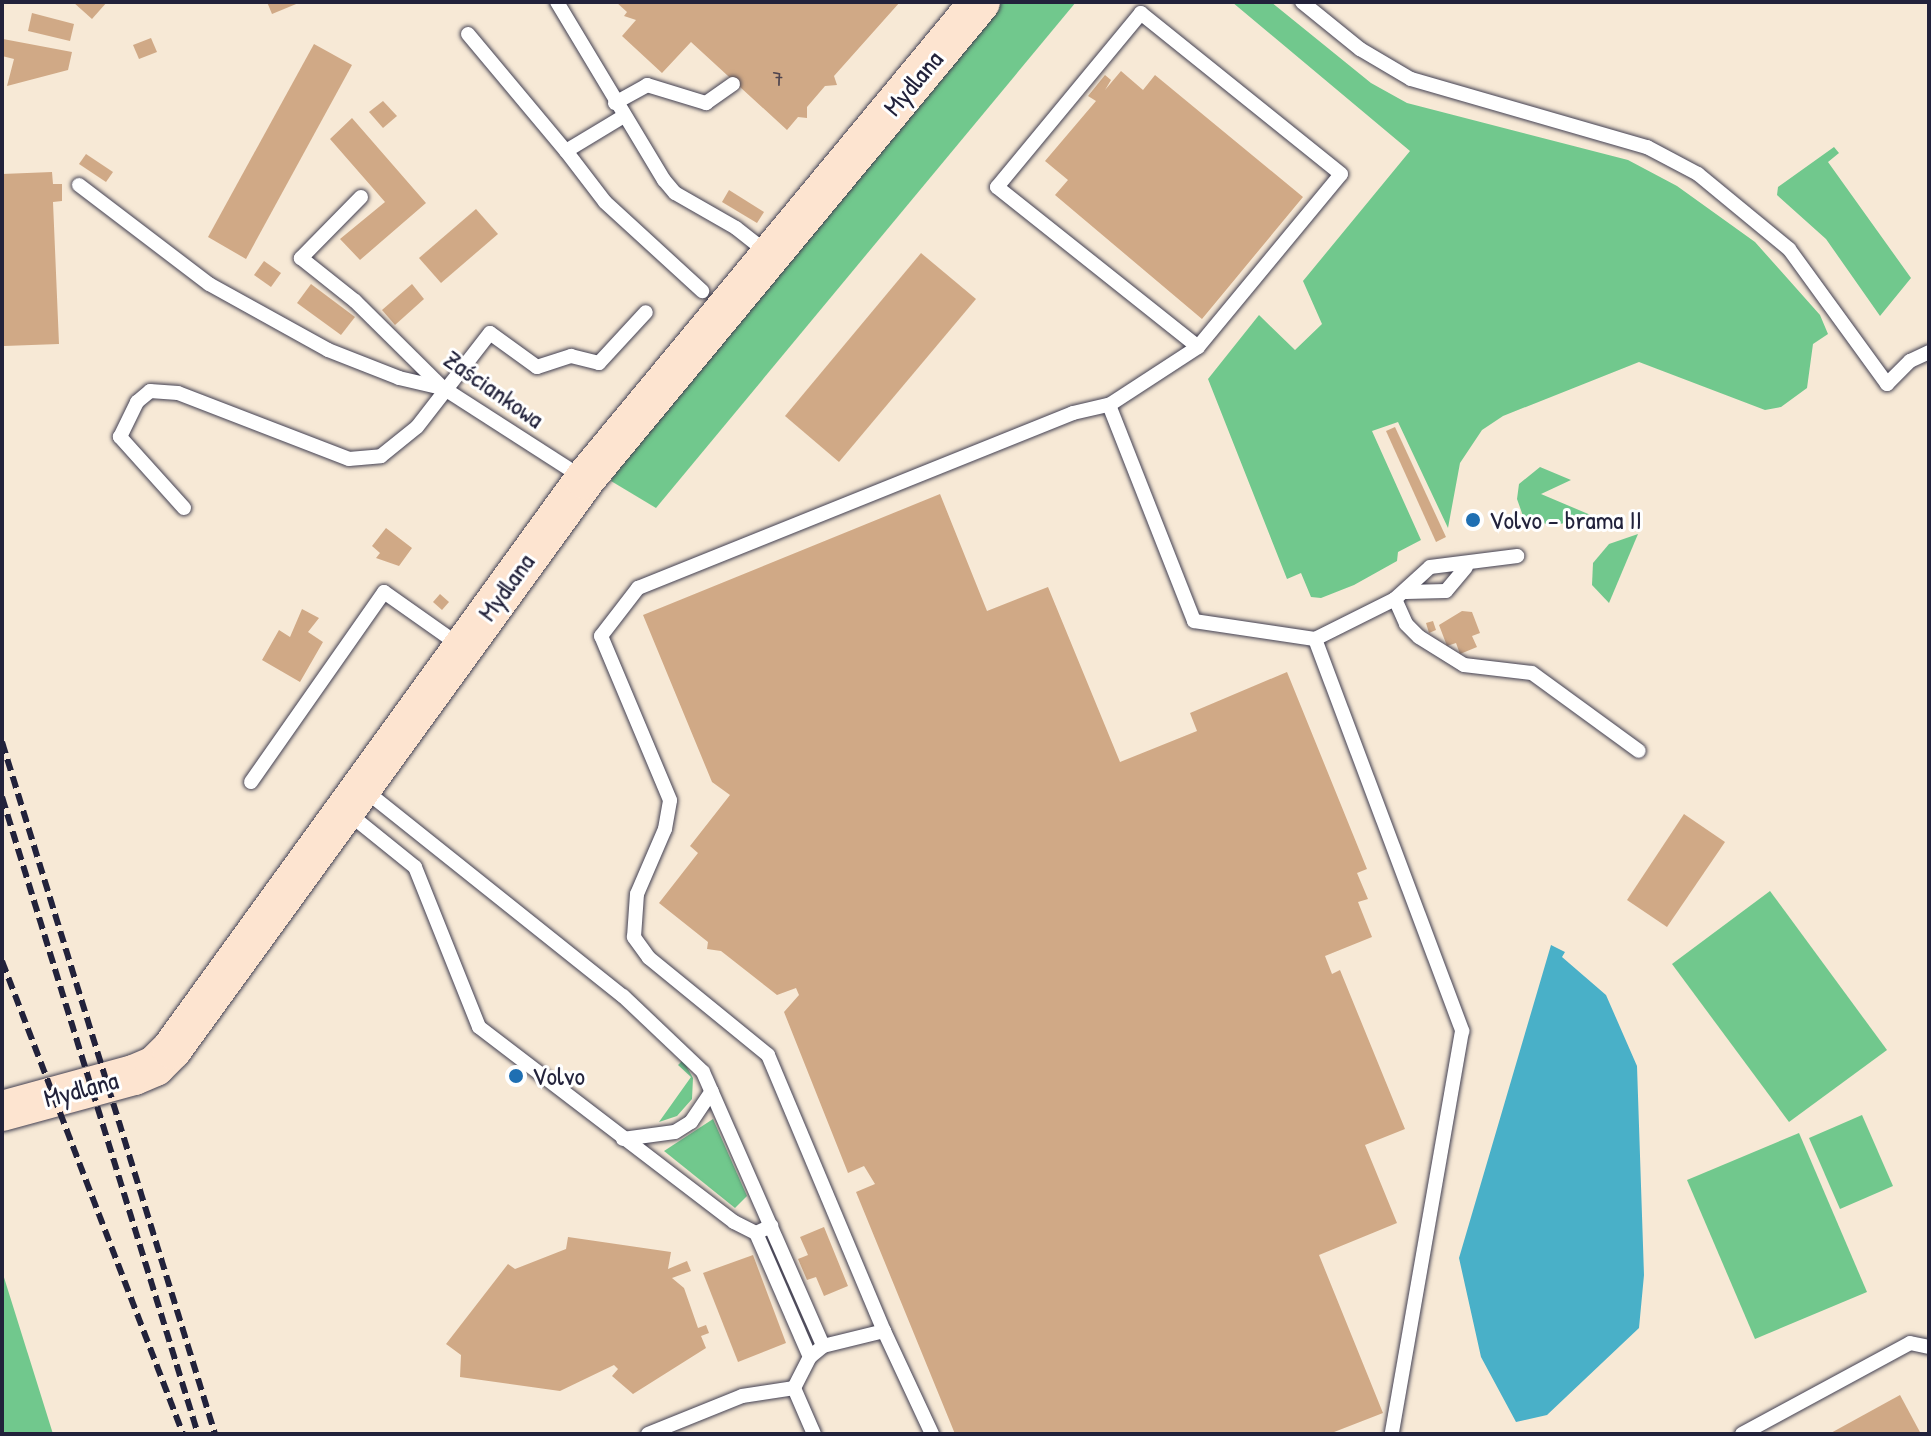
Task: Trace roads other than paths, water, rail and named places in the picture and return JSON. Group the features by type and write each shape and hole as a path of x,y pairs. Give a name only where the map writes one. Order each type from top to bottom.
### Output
{"street":[{"name":"Mydlana","path":"2,1111 155,1066 585,479 980,2"}],"lane":[{"path":"557,2 620,109 675,193 736,228 770,255"},
{"path":"1302,2 1360,49 1411,79 1647,147 1698,174 1789,249 1887,384 1910,361 1929,352"},
{"path":"932,1434 884,1331 768,1055 649,958 634,937 637,894 665,829 670,800 601,636 638,588 1073,413 1109,405 1198,347 1341,174 1141,13 997,187 1198,347"},
{"path":"468,34 605,202 702,291"},
{"path":"566,151 647,85 706,103 733,84"},
{"path":"79,185 209,284 284,321 328,350 399,378 443,388"},
{"name":"Zaściankowa","path":"361,197 301,258 355,301 382,332 443,388 585,479"},
{"path":"184,508 120,437 137,402 150,391 178,393 349,459 381,456 417,427 443,388 490,333 537,367 571,356 599,363 646,312"},
{"path":"1109,405 1194,621 1315,639 1400,596 1430,567 1466,567 1517,556"},
{"path":"1400,596 1446,591 1466,567"},
{"path":"251,782 384,592 462,648"},
{"path":"1400,596 1406,624 1419,637 1464,665 1532,673 1639,751"},
{"path":"1315,639 1462,1031 1416,1270 1392,1434"},
{"path":"352,798 623,996 642,1019 686,1054 712,1091 823,1346"},
{"path":"352,798 415,867 479,1027 623,1139 756,1233 810,1357"},
{"path":"623,1139 675,1132 691,1122 712,1091"},
{"path":"756,1233 771,1226"},
{"path":"794,1388 810,1357 823,1346 884,1331"},
{"path":"1742,1434 1910,1343 1929,1347"},
{"path":"648,1434 742,1396 794,1388"},
{"path":"794,1388 814,1434"}],"water":[{"path":"1551,945 1565,952 1562,957 1606,995 1637,1066 1644,1275 1639,1328 1547,1415 1516,1422 1481,1357 1459,1258"}],"railway":[{"path":"2,742 215,1434"},
{"path":"2,797 198,1434"},
{"path":"2,961 183,1434"}],"place":[{"name":"Volvo – brama II","path":"1473,520"},
{"name":"Volvo","path":"516,1076"}]}
